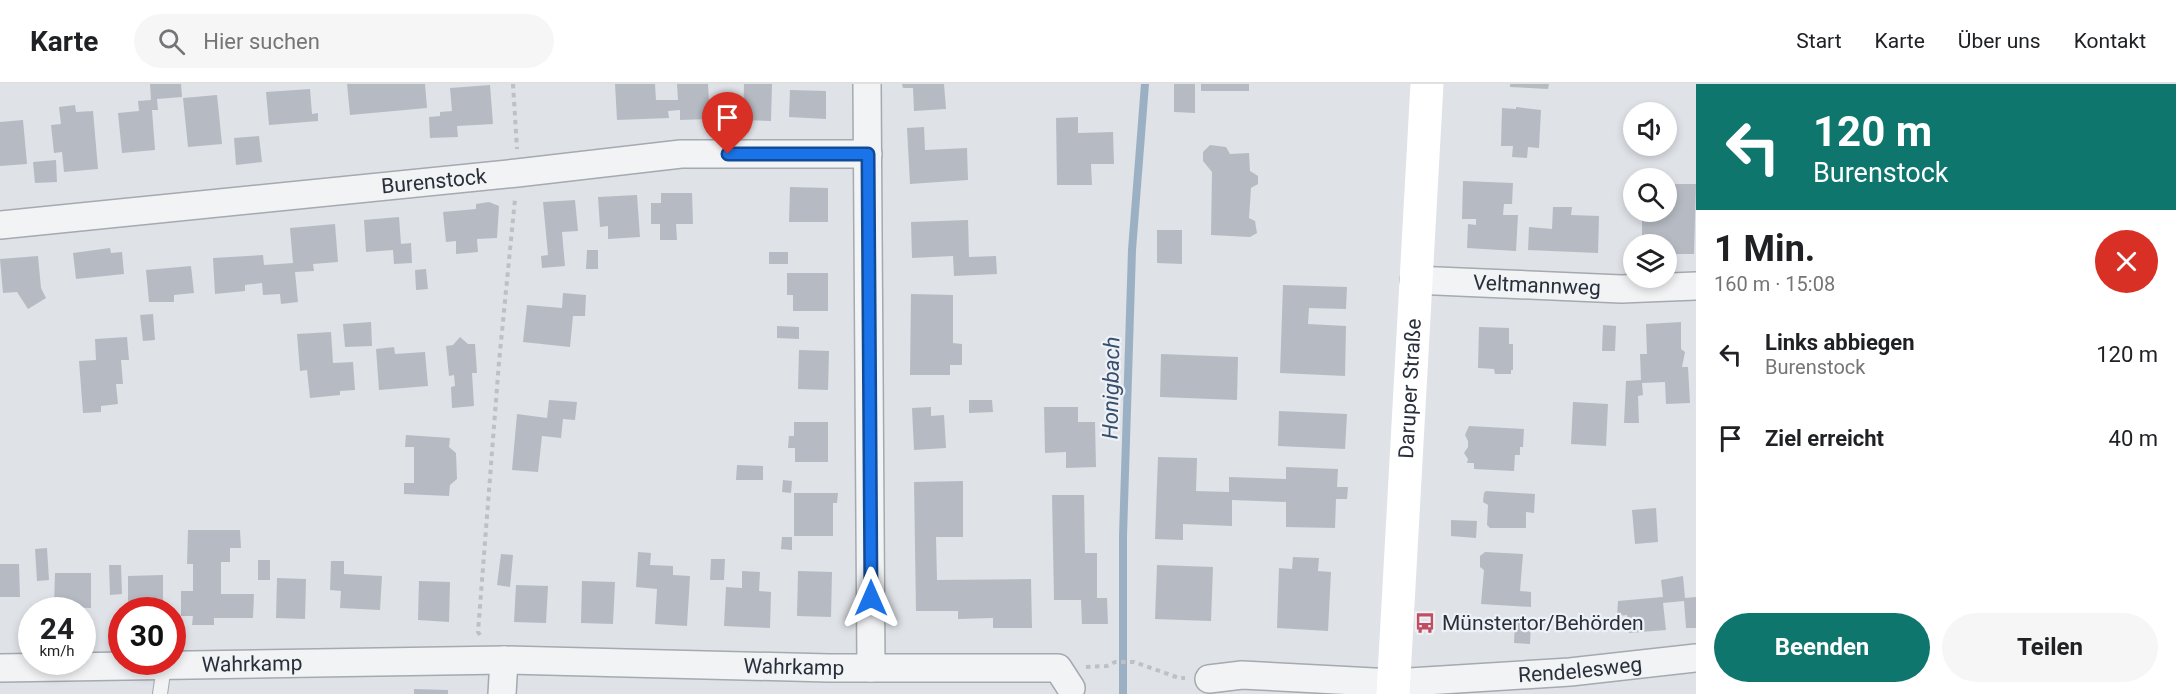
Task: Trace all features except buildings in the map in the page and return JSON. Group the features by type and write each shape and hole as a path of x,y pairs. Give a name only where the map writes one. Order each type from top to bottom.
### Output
{"street":[{"path":"867,84 871,668"},
{"name":"Daruper Straße","path":"1393,688 1426,84"},
{"name":"Burenstock","path":"0,225 517,173 681,154 868,154"},
{"name":"Veltmannweg","path":"1414,280 1621,289 1696,286"},
{"name":"Rendelesweg","path":"1393,688 1696,658"},
{"path":"502,694 504,660"},
{"name":"Wahrkamp","path":"186,666 504,660 871,668 1058,668 1071,688"},
{"name":"Wahrkamp","path":"0,668 108,667"},
{"path":"1209,679 1242,675 1393,688"}],"lane":[{"path":"160,694 163,675"}],"path":[{"path":"478,632 499,362 517,173 513,84"},
{"path":"1115,662 1134,662 1179,678 1209,679"}],"waterway":[{"name":"Honigbach","path":"1123,694 1123,536 1132,250 1145,84"}],"place":[{"name":"Münstertor/Behörden","path":"1425,623"}],"route":[{"path":"728,154 868,154 871,598"}]}
